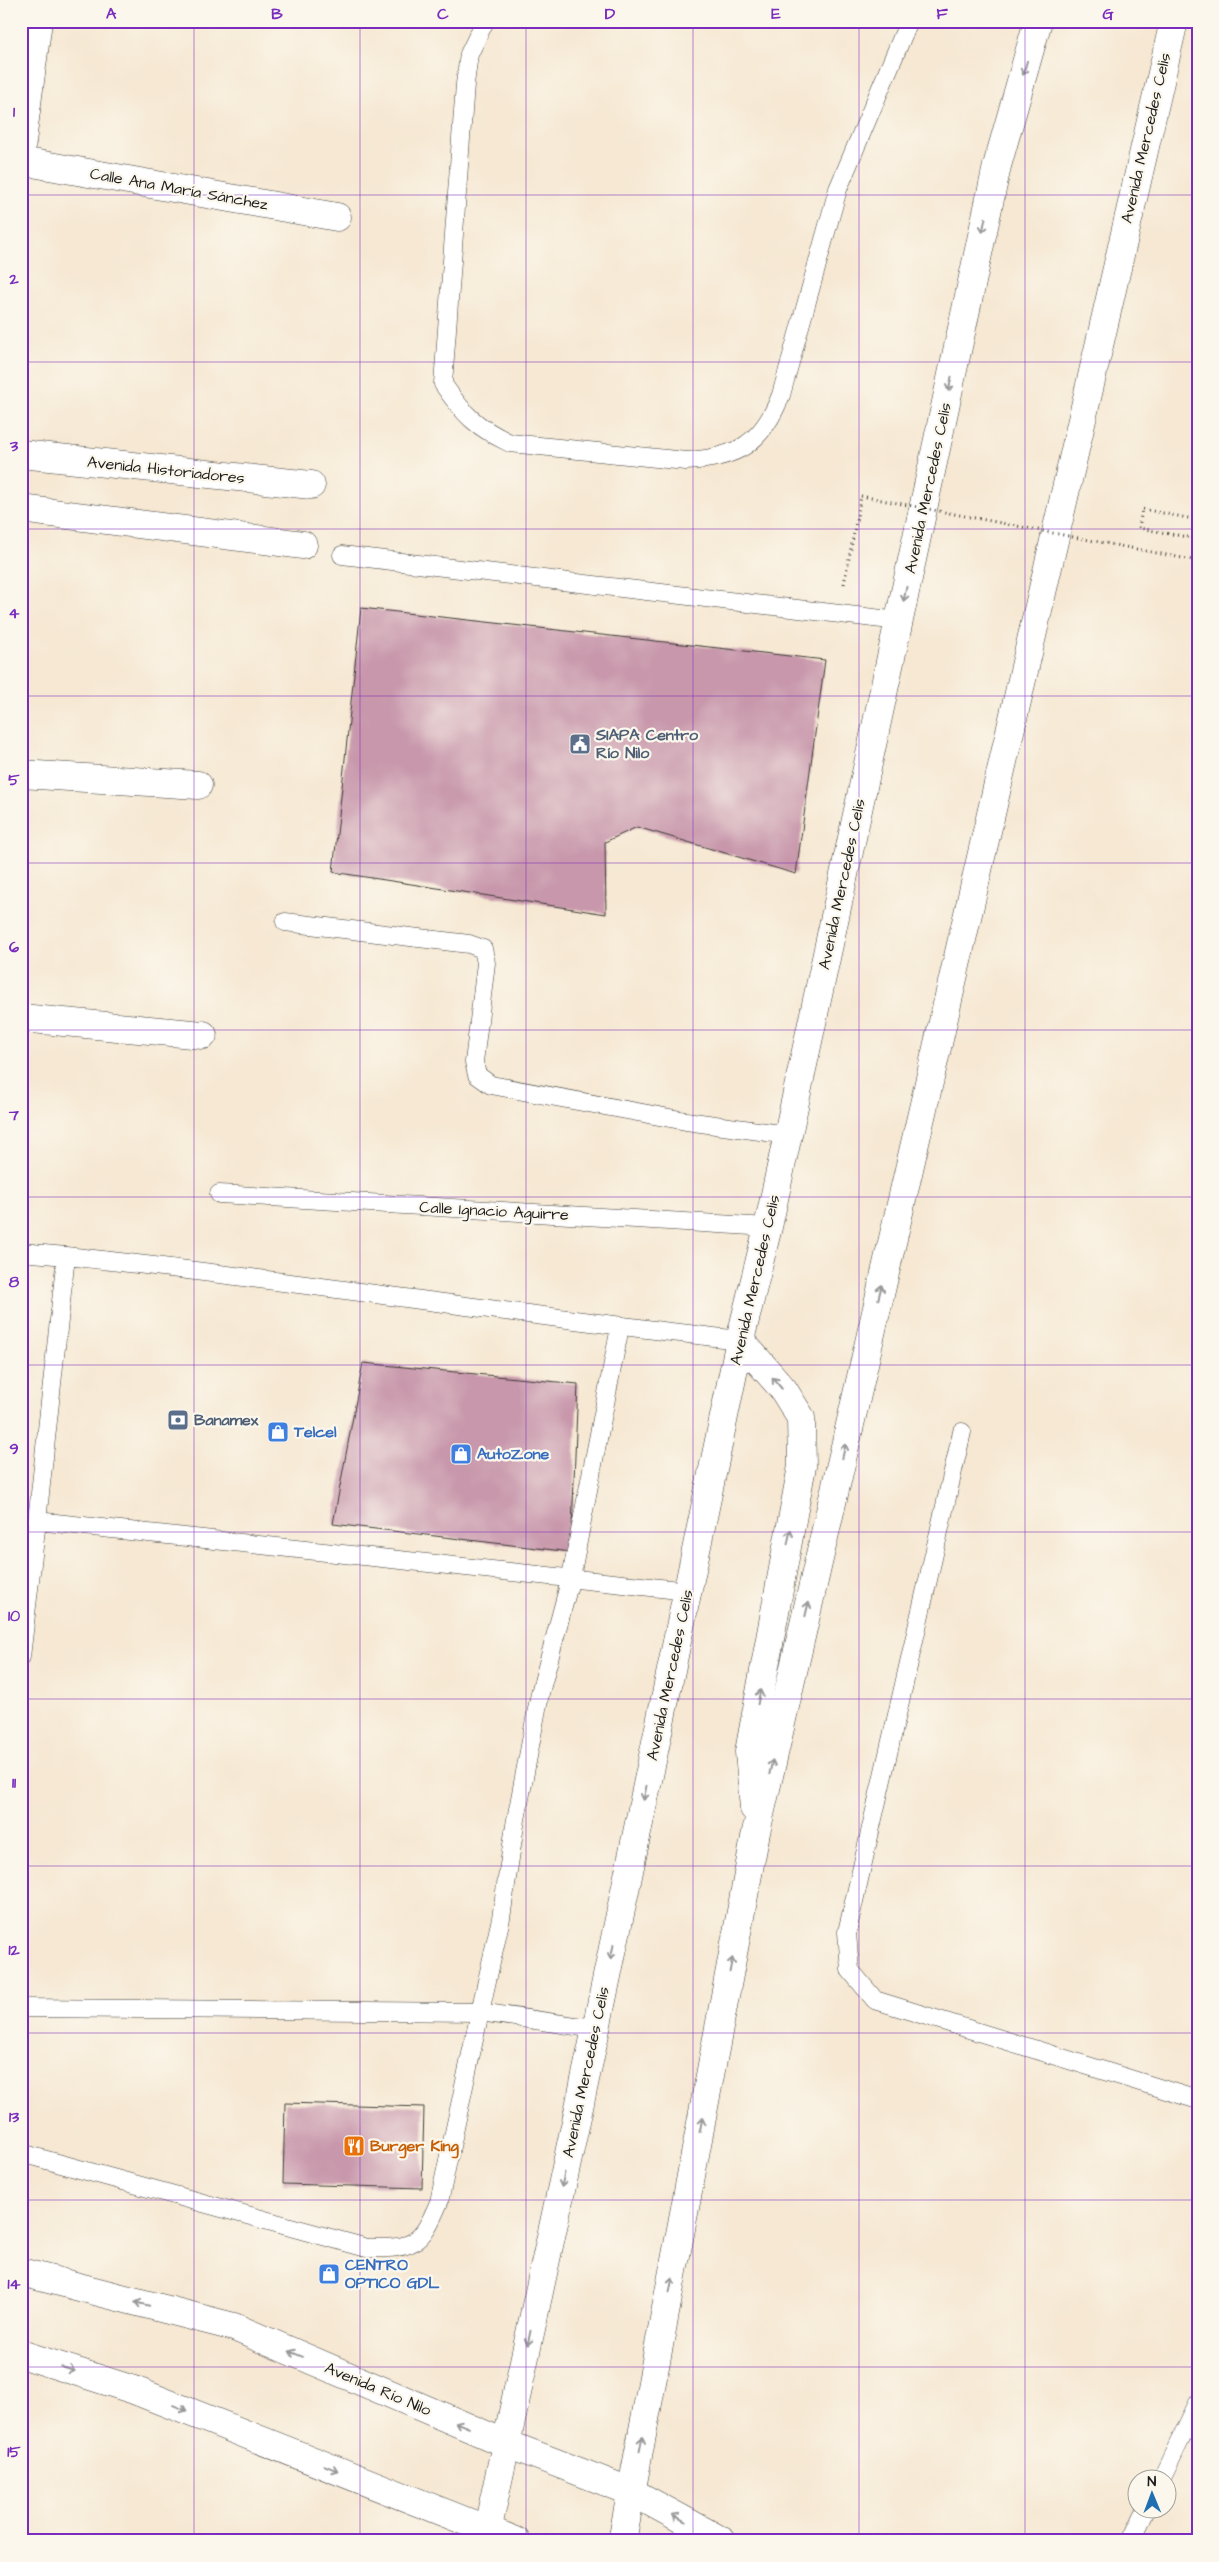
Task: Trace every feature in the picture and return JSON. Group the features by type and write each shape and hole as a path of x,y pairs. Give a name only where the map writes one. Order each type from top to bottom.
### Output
{"main road":[{"path":"21,149 38,21"},
{"name":"Avenida Mercedes Celis","path":"487,2535 596,2029 740,1340 768,1227 997,166 1038,21"},
{"name":"Avenida Mercedes Celis","path":"622,2541 756,1832 1174,21"},
{"name":"Calle Ana María Sánchez","path":"21,161 337,217"},
{"name":"Avenida Historiadores","path":"21,454 311,486"},
{"path":"21,509 303,545"},
{"path":"21,774 198,784"},
{"path":"21,1018 203,1035"},
{"path":"740,1340 783,1389 800,1418 801,1428 802,1466 749,1752 756,1832"},
{"name":"Avenida Río Nilo","path":"21,2272 234,2327 507,2444 632,2492 722,2541"},
{"path":"21,2354 134,2390 487,2535 516,2541"}],"lane":[{"path":"485,21 469,54 465,84 442,384 469,419 488,433 510,443 686,461 715,459 737,451 757,437 772,418 781,396 838,189 909,21"},
{"path":"342,555 899,621"},
{"path":"285,922 469,944 482,949 486,963 474,1062 477,1075 491,1085 686,1121 788,1135"},
{"name":"Calle Ignacio Aguirre","path":"219,1194 768,1227"},
{"path":"21,1252 168,1267 620,1327 740,1340"},
{"path":"21,1657 66,1256"},
{"path":"21,2153 367,2248 390,2248 415,2243 427,2230 439,2202 501,1918 540,1693 571,1577 620,1327"},
{"path":"962,1432 847,1932 850,1970 875,2000 1198,2100"},
{"path":"37,1521 688,1591"},
{"path":"21,2008 480,2012 596,2029"},
{"path":"1166,2470 1198,2403"},
{"path":"1131,2541 1141,2520"}],"path":[{"path":"850,555 861,496 1198,561"},
{"path":"1198,520 1142,509 1139,528 1198,539"}],"building":[{"name":"SIAPA Centro Río Nilo","path":"361,608 825,660 796,874 637,827 605,842 606,914 333,872"},
{"name":"AutoZone","path":"363,1363 578,1384 571,1552 333,1524"},
{"name":"Burger King","path":"285,2103 424,2107 422,2188 283,2184"}],"place":[{"name":"SIAPA Centro Río Nilo","path":"580,744"},
{"name":"Banamex","path":"178,1420"},
{"name":"Telcel","path":"278,1432"},
{"name":"AutoZone","path":"461,1454"},
{"name":"Burger King","path":"354,2146"},
{"name":"CENTRO OPTICO GDL","path":"329,2274"}]}
